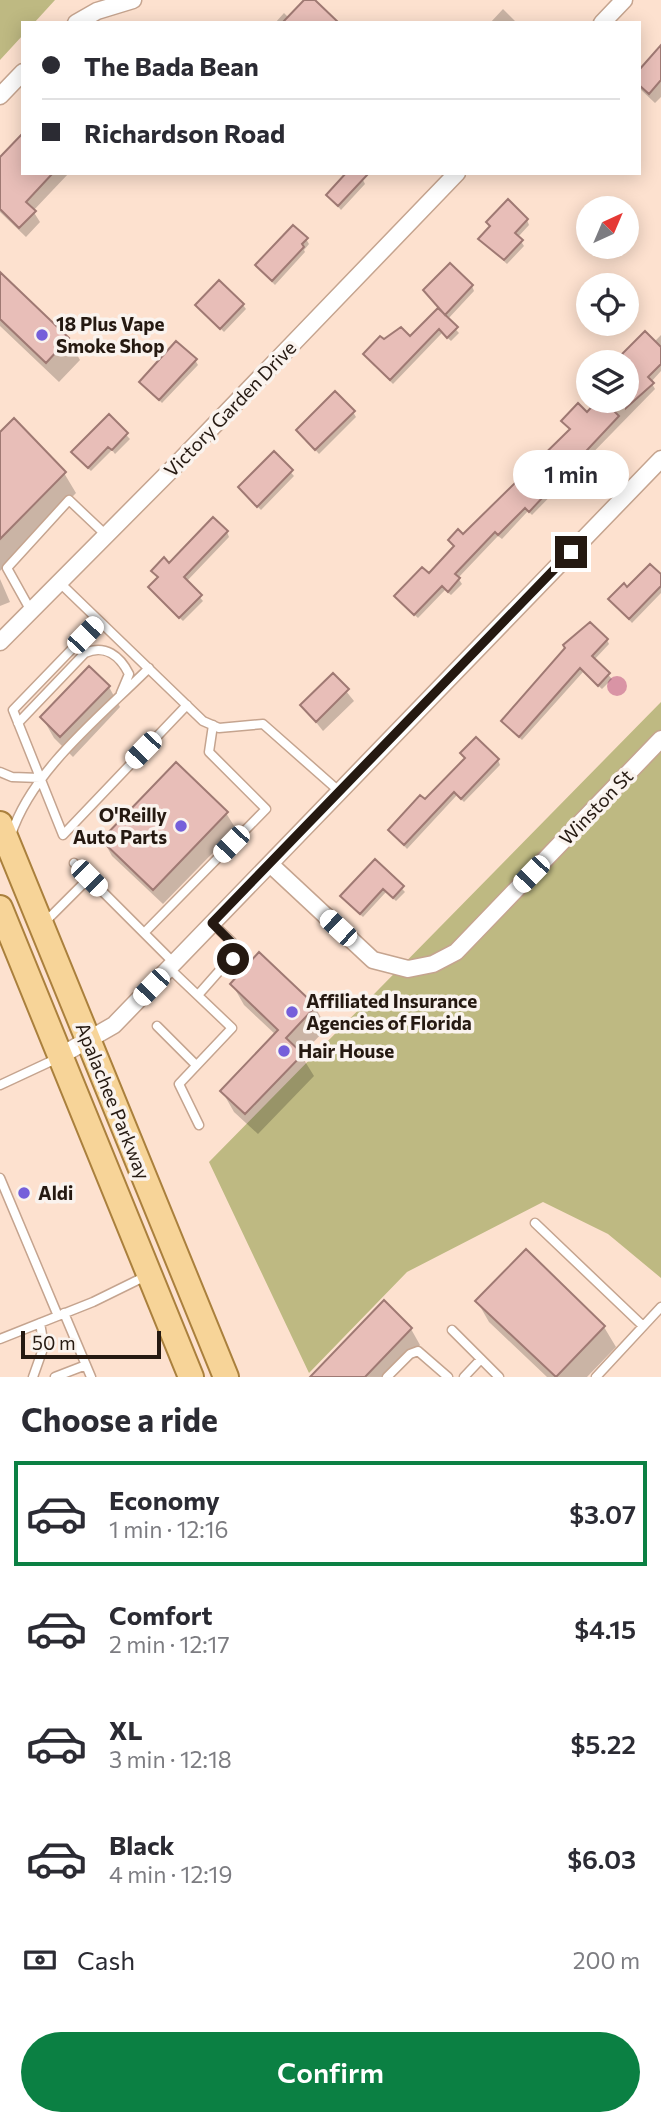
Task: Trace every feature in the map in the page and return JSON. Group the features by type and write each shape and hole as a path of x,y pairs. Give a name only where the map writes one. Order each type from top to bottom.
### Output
{"main road":[{"name":"Apalachee Parkway","path":"4,834 226,1377"},
{"name":"Apalachee Parkway","path":"0,908 191,1377"}],"street":[{"path":"88,20 133,0"},
{"path":"604,21 624,0"},
{"path":"0,96 21,74"},
{"name":"Victory Garden Drive","path":"0,642 455,175"},
{"path":"60,1056 114,1025 661,459"},
{"name":"Winston St","path":"270,864 373,960 408,970 433,964 456,952 661,739"}],"lane":[{"path":"31,611 7,568 69,500 106,536"},
{"path":"59,582 203,721 219,727 263,724 340,792"},
{"path":"99,621 13,710 63,835 187,705"},
{"path":"18,723 85,653 94,649 110,651 129,674 116,701"},
{"path":"4,834 40,778 149,668"},
{"path":"144,933 266,809 209,752 213,725"},
{"path":"0,772 12,777 40,778"},
{"path":"74,863 144,933 198,995 232,1028 178,1084 199,1125"},
{"path":"41,926 89,878"},
{"path":"198,995 236,952 232,942 212,923"},
{"path":"157,1026 196,1065"},
{"path":"0,1085 60,1056"},
{"path":"0,1178 91,1377"},
{"path":"535,1223 643,1326"},
{"path":"0,1339 61,1315 149,1274"},
{"path":"596,1377 661,1307"},
{"path":"33,1377 44,1346 40,1323"},
{"path":"452,1329 499,1377"},
{"path":"387,1377 410,1354 418,1351 448,1377"},
{"path":"464,1377 481,1359"},
{"path":"55,1377 86,1365"}],"shaded area":[{"path":"0,0 55,0 36,21 21,21 21,37 0,60"},
{"path":"613,676 621,676 627,686 621,696 613,696 607,690 607,682"},
{"path":"661,702 661,1278 608,1234 543,1202 407,1272 309,1373 209,1162"}],"building":[{"path":"304,0 315,0 337,21 284,21"},
{"path":"661,45 661,80 649,94 641,87 641,68"},
{"path":"21,135 21,175 51,175 26,202 36,211 19,228 0,209 0,157"},
{"path":"344,175 367,175 338,206 326,195"},
{"path":"508,199 528,219 515,233 523,240 504,260 478,239 490,226 486,222"},
{"path":"293,225 308,238 302,244 304,247 272,281 255,265"},
{"path":"450,263 473,285 445,315 423,290"},
{"path":"0,272 69,338 46,363 0,319"},
{"path":"219,280 244,304 220,329 195,305"},
{"path":"438,308 458,327 447,338 439,329 390,380 363,354 380,336 384,339 401,327 410,336"},
{"path":"645,331 661,347 661,364 648,377 654,383 639,396 639,350 626,350"},
{"path":"176,341 197,359 159,400 139,382"},
{"path":"335,391 355,411 315,450 296,430"},
{"path":"576,405 576,413 616,413 619,416 529,512 525,508 498,535 495,532 455,574 460,578 448,592 442,586 414,615 394,596 422,567 429,573 454,546 448,540 458,529 463,534 570,429 561,421"},
{"path":"109,414 128,433 112,450 108,447 88,468 71,452"},
{"path":"14,418 66,472 0,539 0,432"},
{"path":"274,451 293,470 257,507 238,487"},
{"path":"213,517 228,531 184,577 202,595 179,618 148,587 158,577 151,571 164,557 169,563"},
{"path":"650,564 661,574 661,586 629,619 608,599 624,583 627,587"},
{"path":"590,622 608,639 592,656 610,673 598,686 580,668 519,737 501,721 565,648 563,645"},
{"path":"89,666 110,686 60,737 40,717"},
{"path":"333,673 349,689 316,722 300,705"},
{"path":"476,737 499,759 461,799 454,792 404,845 388,830 420,795 425,799 465,758 460,753"},
{"path":"176,762 228,812 153,890 101,840"},
{"path":"375,859 404,886 393,898 383,889 360,914 340,896"},
{"path":"259,952 316,1006 286,1038 303,1054 245,1114 220,1091 278,1030 230,984"},
{"path":"526,1249 605,1326 556,1377 475,1301"},
{"path":"384,1300 412,1328 365,1377 310,1377"}],"place":[{"name":"18 Plus Vape Smoke Shop","path":"42,335"},
{"name":"O'Reilly Auto Parts","path":"181,826"},
{"name":"Affiliated Insurance Agencies of Florida","path":"292,1012"},
{"name":"Hair House","path":"284,1051"},
{"name":"Aldi","path":"24,1193"}],"route":[{"path":"233,959 236,947 212,923 571,552"}]}
